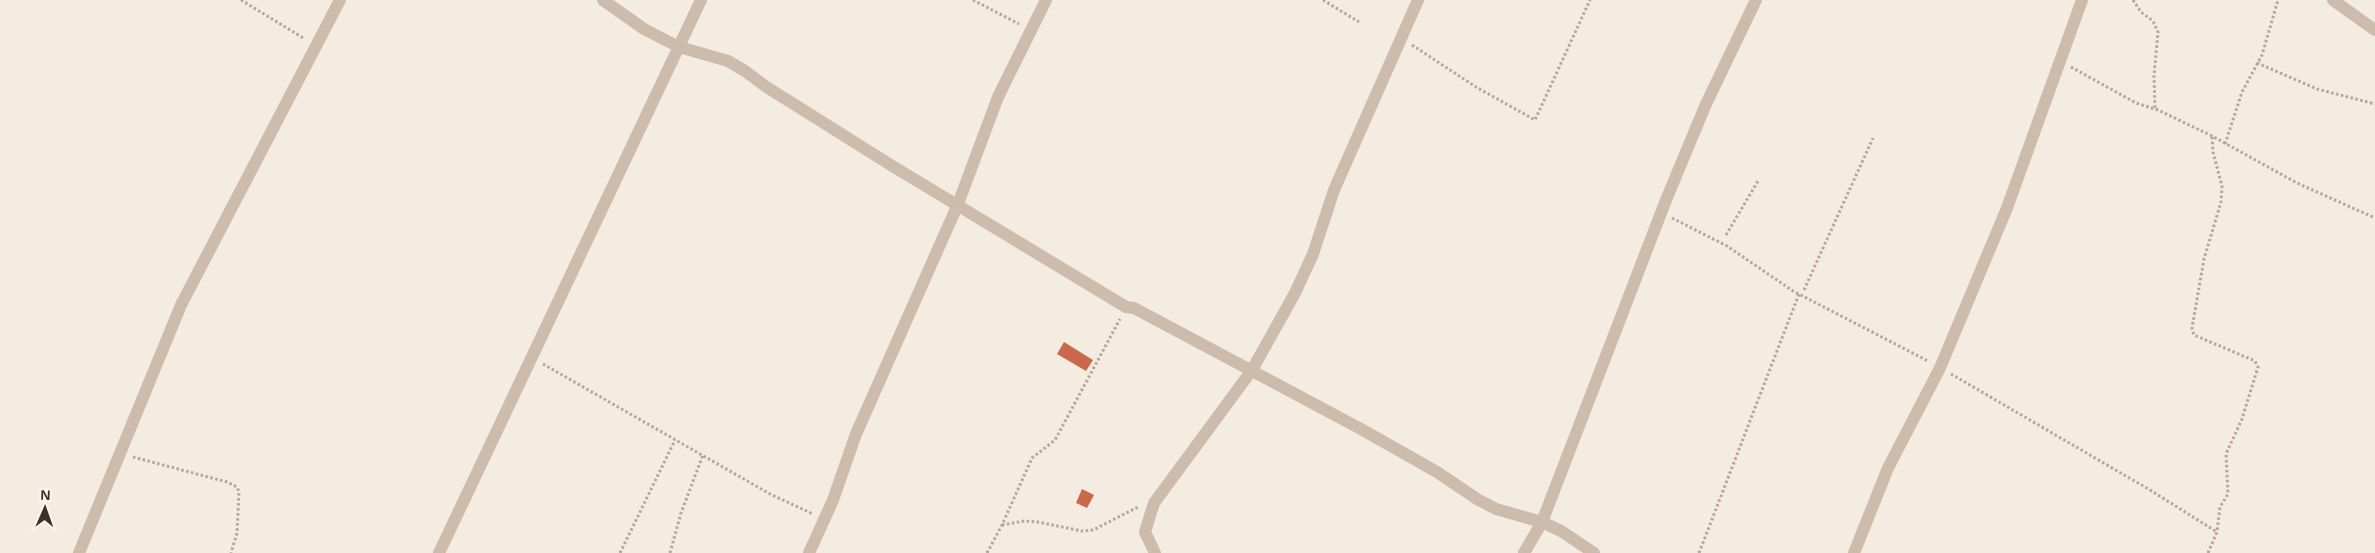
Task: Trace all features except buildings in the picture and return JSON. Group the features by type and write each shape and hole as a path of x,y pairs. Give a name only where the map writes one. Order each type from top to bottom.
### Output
{"street":[{"path":"79,553 181,305 340,0"},
{"path":"603,0 644,29 679,47 728,61 765,86 1126,307 1134,308 1252,370 1437,472 1477,499 1496,509 1542,522 1594,553"},
{"path":"439,553 701,0"},
{"path":"809,553 825,519 856,434 958,204 998,97 1046,0"},
{"path":"1154,553 1145,532 1154,503 1252,370 1309,263 1334,190 1418,0"},
{"path":"1524,553 1542,522 1661,212 1706,104 1756,0"},
{"path":"1854,553 1888,468 1940,368 2007,208 2082,0"},
{"path":"2333,0 2375,30"}],"path":[{"path":"241,0 315,46"},
{"path":"973,0 1031,30"},
{"path":"1323,0 1359,22"},
{"path":"1410,44 1476,87 1535,120 1590,0"},
{"path":"2133,0 2141,12 2153,21 2158,32 2154,76 2155,109"},
{"path":"2225,144 2242,92 2257,63 2278,0"},
{"path":"2060,60 2136,103 2155,109 2212,136 2297,183 2375,218"},
{"path":"2257,63 2317,90 2375,104"},
{"path":"2208,553 2217,532 2220,507 2228,494 2226,454 2242,419 2258,367 2255,361 2194,335 2192,328 2204,259 2221,202 2222,186 2213,152 2212,136"},
{"path":"1804,290 1873,138"},
{"path":"1726,235 1758,181"},
{"path":"1661,212 1727,246 1799,294 1940,368 2150,490 2217,532"},
{"path":"1699,553 1799,294"},
{"path":"987,553 1002,525 1032,458 1055,440 1126,307"},
{"path":"532,358 583,385 770,494 825,519"},
{"path":"620,553 675,440"},
{"path":"121,454 237,486 239,492 237,533 231,553"},
{"path":"670,553 681,513 703,455"},
{"path":"1002,525 1024,521 1093,530 1138,507 1161,491"}]}
